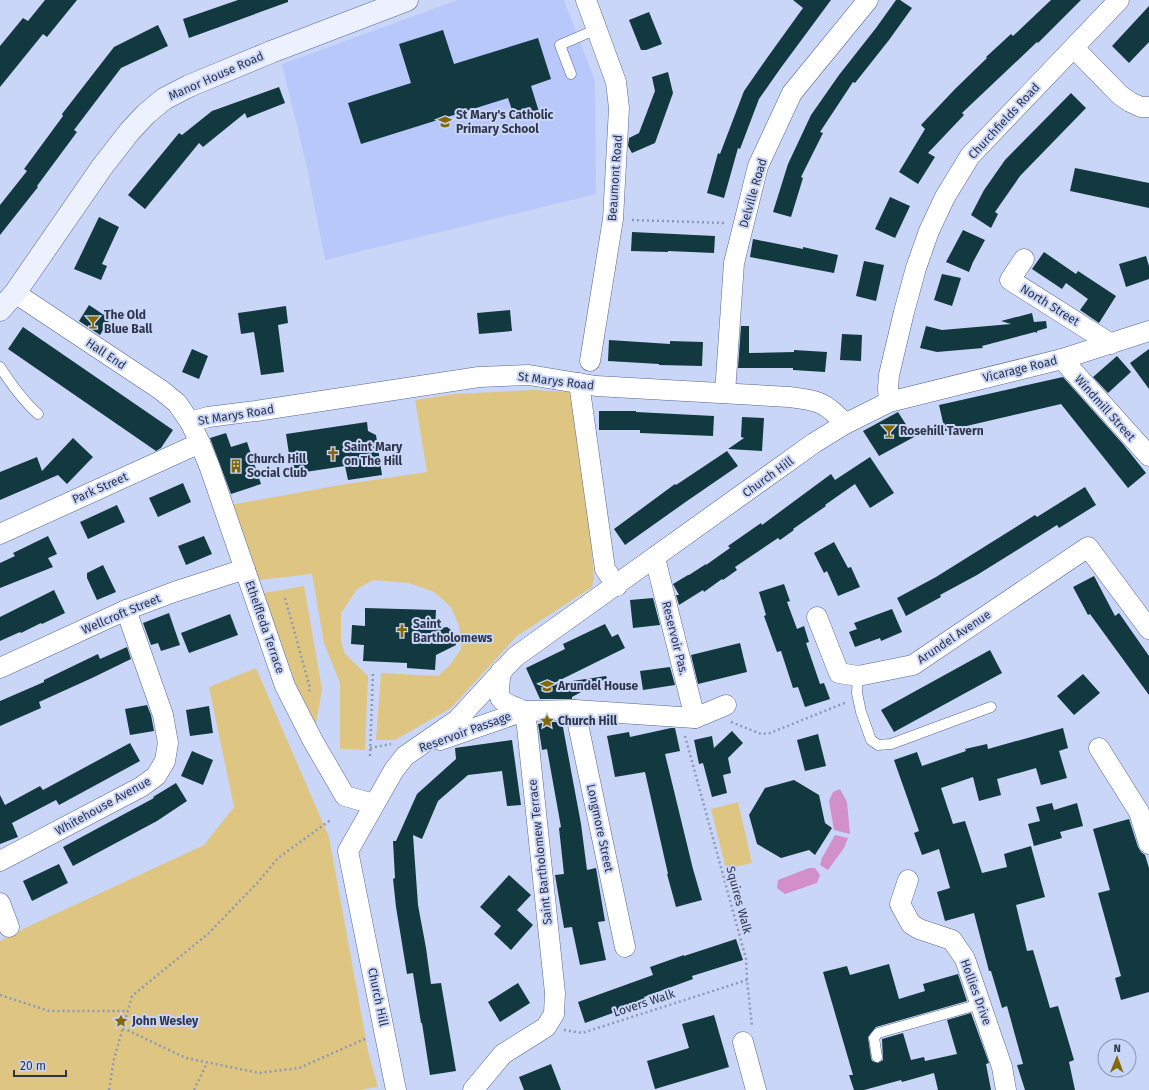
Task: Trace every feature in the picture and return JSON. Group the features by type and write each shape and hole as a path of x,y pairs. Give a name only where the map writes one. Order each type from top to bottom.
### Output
{"main road":[{"name":"Manor House Road","path":"0,310 15,293 102,167 130,131 146,114 164,99 189,86 264,55 407,0"}],"street":[{"name":"Beaumont Road","path":"586,0 616,82 619,108 613,219 590,361"},
{"name":"Delville Road","path":"725,393 734,263 758,166 792,93 868,0"},
{"name":"Churchfields Road","path":"889,402 888,388 890,375 904,312 916,268 929,231 944,197 970,156 1119,0"},
{"path":"1074,48 1120,95 1141,107 1149,107"},
{"name":"North Street","path":"1024,259 1010,280 1111,344"},
{"name":"Hall End","path":"15,293 161,390 177,403 190,422"},
{"name":"Vicarage Road","path":"889,402 1062,359 1149,331"},
{"name":"Windmill Street","path":"1062,359 1149,456"},
{"name":"St Marys Road","path":"190,422 208,417 479,377 529,375 596,386 812,399 824,404 835,412 845,424"},
{"path":"579,383 605,569 617,586"},
{"name":"Church Hill","path":"396,1090 348,851 394,770 402,750 456,720 515,657 617,586 814,444 845,424 889,402"},
{"name":"Ethelfleda Terrace","path":"190,422 210,468 285,686 345,796 374,804"},
{"name":"Park Street","path":"0,534 200,443"},
{"name":"Arundel Avenue","path":"817,617 839,673 858,676 913,665 1088,547 1149,629"},
{"name":"Reservoir Pas.","path":"655,558 694,716"},
{"name":"Wellcroft Street","path":"0,668 126,610 174,592 245,569"},
{"name":"Whitehouse Avenue","path":"0,861 141,787 156,776 165,762 168,743 163,715 126,610"},
{"name":"Reservoir Passage","path":"501,672 498,693 503,702 524,711"},
{"name":"Reservoir Passage","path":"402,750 524,711 575,710 694,716 726,705"},
{"name":"Longmore Street","path":"575,710 625,947"},
{"name":"Saint Bartholomew Terrace","path":"524,711 556,993 554,1014 546,1027"},
{"path":"1099,748 1139,812 1149,844"},
{"name":"Hollies Drive","path":"908,880 900,904 911,924 920,929 952,940 965,959 1002,1068 1006,1090"},
{"path":"0,903 9,927"},
{"path":"473,1090 503,1054 546,1027"},
{"path":"748,1037 756,1090"}],"lane":[{"path":"571,74 560,46 597,29"},
{"path":"0,367 8,380 29,406 38,414"},
{"path":"858,676 857,693 861,712 871,740 878,745 891,744 991,707"},
{"path":"877,1057 874,1038 878,1033 980,1004"}],"path":[{"path":"613,219 743,224"},
{"path":"285,598 310,688 309,696"},
{"path":"370,756 373,671"},
{"path":"694,716 761,734 770,733 858,697"},
{"name":"Squires Walk","path":"694,716 746,959 748,1037"},
{"path":"370,748 392,743 402,750"},
{"path":"109,1090 114,1059 132,996 208,933 259,882 278,858 332,819"},
{"name":"Lovers Walk","path":"546,1027 582,1033 747,980"},
{"path":"0,995 49,1011 128,1011"},
{"path":"123,1028 186,1058 259,1074 299,1068 370,1037"},
{"path":"194,1090 207,1063"}],"shaded area":[{"name":"St Mary's Catholic Primary School","path":"458,0 564,0 595,81 596,194 325,260 306,163 282,64"},
{"path":"532,390 572,392 589,520 594,578 592,587 517,636 451,708 395,740 376,740 381,673 438,676 450,665 461,649 459,626 451,607 434,592 409,583 373,580 357,589 341,613 341,641 345,654 368,676 365,750 340,749 340,683 324,643 312,574 259,580 230,505 340,485 427,472 415,400 454,394"},
{"path":"304,586 322,689 316,724 296,685 264,593"},
{"path":"256,668 329,837 368,1051 378,1087 360,1090 0,1090 0,941 204,845 234,807 209,687"},
{"path":"840,789 847,802 850,834 834,830 829,801 833,792"},
{"path":"738,802 752,863 726,869 711,809"},
{"path":"835,835 848,838 844,848 828,870 820,865 822,858"},
{"path":"809,868 815,868 820,875 817,883 785,894 777,888 778,880"}],"building":[{"path":"45,0 77,0 47,37 43,34 0,87 0,46 23,18 28,21"},
{"path":"238,0 288,0 288,2 189,38 183,19"},
{"path":"793,0 831,0 759,99 740,149 738,148 724,198 707,193 718,153 720,154 744,91 803,8"},
{"path":"896,0 900,0 912,8 855,83 853,82 820,132 823,133 801,177 803,178 791,217 773,212 788,164 811,115 839,75"},
{"path":"1051,0 1081,0 1038,43 1037,42 962,113 964,115 928,153 935,157 918,184 899,172 925,129 921,125 987,58 986,57 1011,34 1013,36"},
{"path":"1149,6 1149,42 1129,63 1112,46"},
{"path":"649,12 662,44 646,50 641,50 629,20"},
{"path":"158,25 168,46 121,68 74,130 77,132 37,186 38,187 0,235 0,205 27,171 24,169 63,116 62,114 114,47"},
{"path":"443,30 454,64 538,38 551,79 531,86 539,112 515,119 508,98 361,144 348,103 411,83 399,44"},
{"path":"668,72 673,93 655,143 632,153 628,146 629,138 639,133 655,91 652,77"},
{"path":"279,87 285,103 247,118 245,113 203,147 199,143 145,209 128,195 179,133 182,135 212,111"},
{"path":"1071,93 1086,108 1020,176 995,212 998,214 991,228 971,215 984,190 1005,160"},
{"path":"1075,168 1149,183 1149,208 1070,191"},
{"path":"890,197 910,206 895,238 875,229"},
{"path":"99,217 119,227 102,264 107,266 101,280 74,269"},
{"path":"963,230 985,240 969,272 946,262"},
{"path":"632,232 715,236 714,253 631,251"},
{"path":"753,239 803,249 803,247 838,255 834,273 750,257"},
{"path":"1044,252 1076,274 1078,271 1116,296 1099,323 1080,310 1088,299 1066,283 1062,289 1032,269"},
{"path":"1146,256 1149,266 1149,279 1126,287 1119,264"},
{"path":"864,261 884,265 876,301 856,296"},
{"path":"942,274 961,278 952,306 934,300"},
{"path":"89,305 110,319 100,335 79,321"},
{"path":"286,306 288,323 278,325 284,372 261,375 254,332 241,334 238,313"},
{"path":"510,310 512,331 479,334 477,313"},
{"path":"1032,313 1034,322 1046,321 1047,328 1037,331 1037,333 1035,332 982,346 983,348 937,352 920,348 926,326 942,330 1011,324 1001,321"},
{"path":"741,326 749,326 749,353 794,352 794,350 827,352 825,372 793,370 793,368 738,368"},
{"path":"23,327 173,430 161,448 156,451 8,349"},
{"path":"842,334 862,335 861,361 840,360"},
{"path":"609,340 670,344 670,341 703,342 702,366 659,365 608,361"},
{"path":"192,349 208,356 199,379 182,372"},
{"path":"1149,349 1149,389 1130,363"},
{"path":"1117,356 1131,372 1108,393 1093,377"},
{"path":"1063,377 1123,444 1146,473 1128,488 1061,404 945,431 939,405"},
{"path":"599,411 636,411 714,416 713,436 640,433 640,430 599,430"},
{"path":"898,412 914,437 879,456 863,431"},
{"path":"742,417 764,418 762,451 728,449 744,438 741,437"},
{"name":"Saint Mary on The Hill","path":"367,422 368,431 376,435 382,475 348,480 345,466 292,474 286,434"},
{"name":"Church Hill Social Club","path":"226,433 231,447 247,442 261,484 231,494 210,438"},
{"path":"73,438 93,457 67,484 58,475 0,500 0,472 37,457 42,471"},
{"path":"727,451 738,466 625,545 614,529 675,484 676,485"},
{"path":"870,457 894,493 870,508 855,484 780,540 778,538 735,567 737,570 723,580 722,579 704,592 703,590 679,605 676,595 679,595 673,584 706,565 730,548 728,546 761,523 762,525 831,474 835,480"},
{"path":"183,483 191,502 158,517 149,498"},
{"path":"1085,487 1096,505 1059,528 1057,525 977,575 940,595 941,597 906,616 897,598 936,577 1035,515 1037,517"},
{"path":"117,505 125,522 88,539 80,522"},
{"path":"48,536 57,554 48,558 53,567 0,588 0,563 15,556 13,553"},
{"path":"204,536 212,554 186,565 178,546"},
{"path":"834,542 848,568 851,567 860,587 838,596 827,571 824,573 814,553"},
{"path":"103,565 116,592 97,600 87,578 87,573"},
{"path":"1094,576 1115,616 1119,613 1149,656 1149,695 1090,614 1088,615 1073,587"},
{"path":"784,584 790,601 787,602 797,629 804,626 809,642 806,643 820,684 824,683 830,699 805,707 798,687 793,688 781,651 777,652 764,616 766,615 759,592"},
{"path":"54,590 65,613 0,641 0,617"},
{"path":"653,598 660,625 633,628 630,600"},
{"name":"Saint Bartholomews","path":"365,608 436,610 435,629 447,627 455,633 456,645 436,655 435,670 407,668 407,663 363,661 364,645 351,644 352,625 365,626"},
{"path":"892,609 902,632 881,641 880,638 855,647 849,632 857,629 854,623"},
{"path":"169,613 180,645 161,651 158,643 151,645 143,623"},
{"path":"230,614 238,635 189,653 181,633"},
{"path":"605,624 612,637 618,634 625,648 552,684 606,676 607,678 572,697 572,699 540,699 526,668 565,649 563,644"},
{"path":"740,643 747,672 698,684 691,655"},
{"path":"127,647 131,659 39,702 41,708 0,726 0,701 44,682 44,680 98,654 100,659"},
{"path":"990,650 1002,673 894,732 881,710"},
{"path":"670,667 675,685 643,690 640,671"},
{"path":"1083,674 1100,693 1074,715 1057,696"},
{"path":"147,705 151,715 154,731 130,735 125,709"},
{"path":"209,706 213,733 190,736 186,710"},
{"path":"547,722 562,722 581,824 587,870 596,868 605,921 598,922 606,960 580,965 572,927 564,928 555,875 564,874 559,828 561,827 547,749 542,750 538,724"},
{"path":"675,728 680,751 665,754 702,900 676,907 667,874 645,772 615,777 607,736 629,732 630,737"},
{"path":"1063,728 1068,748 1059,751 1067,778 1041,785 1036,768 997,779 1001,795 979,801 973,777 941,788 953,824 965,821 982,873 1007,867 1004,854 1031,846 1045,897 1016,905 1027,951 1033,950 1050,1008 1058,1006 1074,1060 1069,1062 1075,1090 1025,1090 1017,1065 1023,1064 1007,1006 1002,1008 991,971 989,971 974,913 945,921 937,892 950,888 939,849 922,855 914,833 919,831 894,760 917,752 922,766 966,751 965,749 987,744 988,749"},
{"path":"732,731 743,743 728,758 731,773 723,775 727,793 712,797 703,763 699,764 694,740 712,736 714,748"},
{"path":"818,734 826,766 805,771 797,740"},
{"path":"512,740 521,805 507,806 502,771 468,775 438,801 422,839 413,835 418,905 431,984 441,983 456,1071 430,1075 413,973 407,974 396,907 393,879 395,878 393,841 396,841 417,794 456,759 455,748"},
{"path":"130,743 140,761 59,805 56,800 12,823 18,837 0,844 0,795 5,805 40,786 43,790"},
{"path":"192,751 213,760 203,785 181,776"},
{"path":"794,780 819,795 825,823 832,828 815,855 809,850 781,858 757,844 749,815 765,788"},
{"path":"176,783 187,801 157,821 73,866 63,847 154,798 153,797"},
{"path":"1052,803 1054,810 1077,803 1083,826 1060,832 1062,838 1034,846 1028,824 1040,821 1036,807"},
{"path":"1129,819 1138,847 1145,855 1149,868 1149,992 1121,1000 1115,978 1121,976 1098,893 1110,890 1093,829"},
{"path":"59,864 68,883 32,901 23,881"},
{"path":"509,875 531,895 517,910 533,925 511,950 494,934 501,926 480,907"},
{"path":"736,939 743,960 692,976 693,979 644,997 646,1001 585,1023 578,1002 653,975 650,967"},
{"path":"889,964 899,999 925,991 923,984 958,974 967,1001 876,1027 868,1037 872,1061 878,1063 883,1060 882,1039 903,1033 911,1060 924,1057 925,1061 957,1054 947,1020 971,1013 989,1063 986,1064 991,1090 938,1090 934,1073 902,1082 901,1080 864,1090 854,1090 849,1075 853,1075 823,972 847,966 850,975"},
{"path":"518,983 530,1003 500,1022 488,1002"},
{"path":"714,1015 729,1067 655,1089 647,1061 689,1048 682,1024"},
{"path":"551,1064 561,1090 524,1090 519,1077"}],"place":[{"name":"St Mary's Catholic Primary School","path":"445,122"},
{"name":"The Old Blue Ball","path":"93,322"},
{"name":"Rosehill Tavern","path":"889,431"},
{"name":"Saint Mary on The Hill","path":"333,454"},
{"name":"Church Hill Social Club","path":"236,466"},
{"name":"Saint Bartholomews","path":"402,631"},
{"name":"Arundel House","path":"547,686"},
{"name":"Church Hill","path":"547,721"},
{"name":"John Wesley","path":"121,1021"}]}
